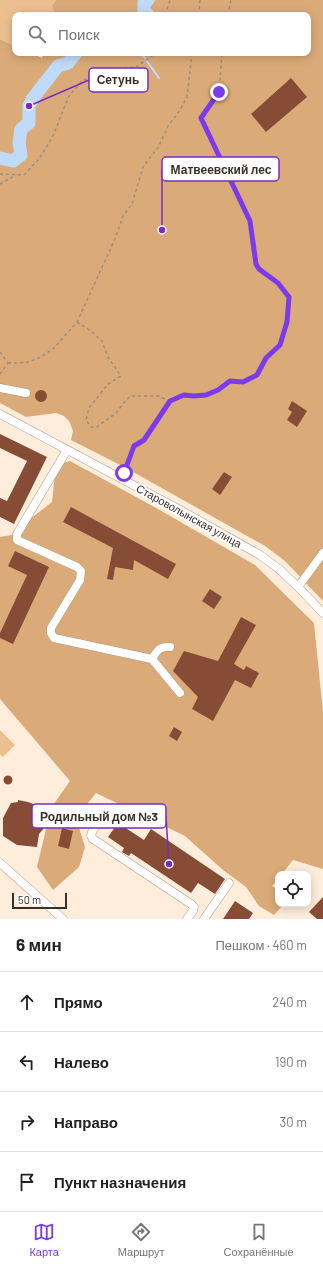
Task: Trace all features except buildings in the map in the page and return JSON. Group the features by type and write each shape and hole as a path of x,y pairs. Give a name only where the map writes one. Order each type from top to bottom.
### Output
{"street":[{"path":"0,388 26,393"},
{"name":"Староволынская улица","path":"0,414 182,511 260,555 279,569 323,613"},
{"path":"67,450 16,537 17,540 77,567 81,571 80,580 51,628 52,636 54,638 152,660 180,693"},
{"path":"298,587 323,553"},
{"path":"152,660 160,648 164,646 170,647"},
{"path":"112,818 96,825 93,828 93,839 191,904 194,907 193,911 187,919"},
{"path":"0,863 63,919"},
{"path":"204,919 229,883"}],"path":[{"path":"166,12 170,0"},
{"path":"199,12 200,0"},
{"path":"229,12 231,0"},
{"path":"0,174 24,174 39,159 52,138 69,96 82,81 96,74 120,68 136,67 153,56"},
{"path":"0,352 8,363 18,364 29,362 41,357 54,348 77,322 115,239 123,216 132,204 143,167 159,146 168,126 180,110 187,97 192,56"},
{"path":"124,473 134,446 144,440 170,401 184,395 206,395 218,390 230,381 243,382 257,375 266,358 280,345 287,322 289,297 278,283 259,269 256,264 250,221 201,118 219,92 222,56"},
{"path":"0,184 15,175"},
{"path":"77,322 91,331 102,341 108,357 121,376 108,384 89,408 86,420 91,427 97,427 116,413 126,398 131,396 158,396 170,401"},
{"path":"0,374 8,363"}],"shaded area":[{"path":"0,0 56,0 52,6 54,12 12,12 12,45 0,39"},
{"path":"56,0 323,0 323,601 285,561 265,546 126,468 71,440 73,431 69,421 64,416 56,413 26,417 0,403 0,39 12,45 12,56 38,56 42,58 42,56 311,56 311,12 54,12 52,6"},
{"path":"70,461 158,509 255,565 314,623 323,712 323,869 293,860 284,871 275,871 275,882 272,886 275,888 275,907 281,907 274,915 259,906 246,887 223,870 185,836 96,793 76,818 85,847 79,867 53,890 37,867 51,808 70,781 0,699 0,537 23,533 30,519 52,502 56,465"},
{"path":"0,730 15,745 3,757 0,754"}],"waterway":[{"path":"146,12 144,10 144,3 148,0"},
{"path":"0,158 13,161 21,155 19,143 21,129 29,123 29,106 33,98 58,66 68,63 74,56"},
{"path":"143,56 159,78"}],"place":[{"name":"Сетунь","path":"29,106"},
{"name":"Матвеевский лес","path":"162,230"},
{"name":"Родильный дом №3","path":"169,864"}],"route":[{"path":"124,473 134,446 144,440 170,401 184,395 206,395 218,390 230,381 243,382 257,375 266,358 280,345 287,322 289,297 278,283 259,269 256,264 250,221 201,118 219,92"}]}
